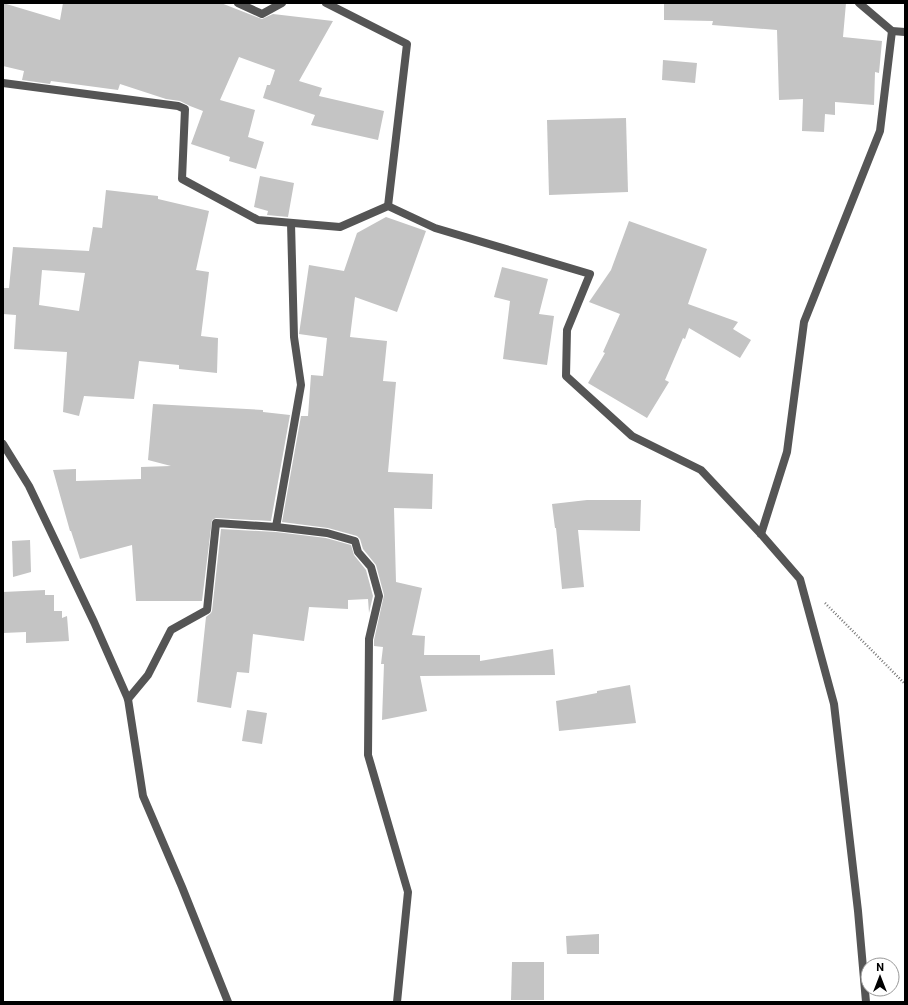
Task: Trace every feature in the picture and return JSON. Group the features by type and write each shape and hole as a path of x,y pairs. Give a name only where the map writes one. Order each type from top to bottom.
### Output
{"street":[{"path":"238,3 262,14 282,3"},
{"path":"326,3 407,44 388,206"},
{"path":"858,3 892,31 905,32"},
{"path":"761,534 786,452 804,322 880,131 892,31"},
{"path":"3,83 178,106 185,109 182,179 258,220 340,227 388,206 435,228 590,274 567,330 566,376 632,436 701,470 761,534 800,579 834,704 858,911 866,1002"},
{"path":"276,527 301,385 294,337 291,223"},
{"path":"3,444 28,486 94,622 128,699 143,796 182,887 228,1002"},
{"path":"128,699 148,675 171,630 207,610 216,523 276,527 327,533 355,541 358,552 371,567 379,596 369,639 368,755 408,892 397,1002"}],"path":[{"path":"822,601 905,684"}],"building":[{"path":"3,3 60,20 63,3 221,3 262,19 273,14 333,21 299,81 322,88 319,96 384,111 378,140 311,125 315,115 263,98 267,85 270,85 275,70 239,57 220,100 255,110 248,137 264,142 256,169 229,161 230,157 191,144 203,111 180,101 166,99 120,84 118,90 51,81 50,84 22,80 24,71 3,66"},
{"path":"664,3 846,3 843,37 882,41 879,73 875,72 874,105 835,102 835,115 825,114 824,132 802,131 803,99 779,100 777,30 712,25 713,21 664,20"},
{"path":"663,60 697,63 695,83 662,80"},
{"path":"626,118 628,192 549,195 547,120"},
{"path":"260,176 294,183 288,217 267,215 268,211 254,207"},
{"path":"106,190 158,196 158,199 209,211 196,270 209,272 201,336 218,338 217,373 179,369 179,365 139,361 134,399 84,396 79,416 63,412 67,352 14,349 16,315 3,314 4,288 9,288 13,247 89,251 93,227 102,228","holes":["42,270 85,273 79,311 39,305"]},
{"path":"386,217 426,231 397,312 355,297 350,337 387,341 383,381 396,382 388,472 433,474 432,509 394,508 396,582 422,588 412,635 425,636 424,655 480,655 480,661 553,649 555,675 420,676 427,711 382,720 384,664 381,664 383,647 374,646 374,640 384,595 376,565 363,549 360,539 357,536 328,528 282,522 301,416 308,416 311,375 323,376 327,338 299,334 309,265 344,271 357,233"},
{"path":"629,221 707,249 688,304 738,322 733,329 751,340 740,358 689,328 685,339 683,338 665,380 669,382 647,418 588,383 605,353 603,352 620,314 589,302 611,270"},
{"path":"502,267 548,279 539,314 554,316 547,365 503,359 510,301 494,297"},
{"path":"153,404 263,410 263,412 290,415 271,521 216,518 212,520 202,601 136,601 132,545 80,559 70,531 53,470 76,469 76,481 141,479 141,467 171,466 148,460"},
{"path":"587,500 641,500 640,531 578,530 584,587 562,589 552,504"},
{"path":"221,529 276,532 326,538 351,545 354,555 366,570 373,596 369,613 368,599 348,600 348,609 309,607 304,641 253,634 249,673 237,672 231,708 197,702 206,617 212,611"},
{"path":"30,540 31,572 13,577 12,541"},
{"path":"45,590 45,595 54,595 54,611 62,611 62,618 67,616 69,641 26,643 26,632 3,633 3,592"},
{"path":"630,685 636,723 559,731 556,701"},
{"path":"247,710 267,713 262,744 242,741"},
{"path":"599,934 599,954 567,954 566,936"},
{"path":"512,962 544,962 544,1000 511,1000"}]}
